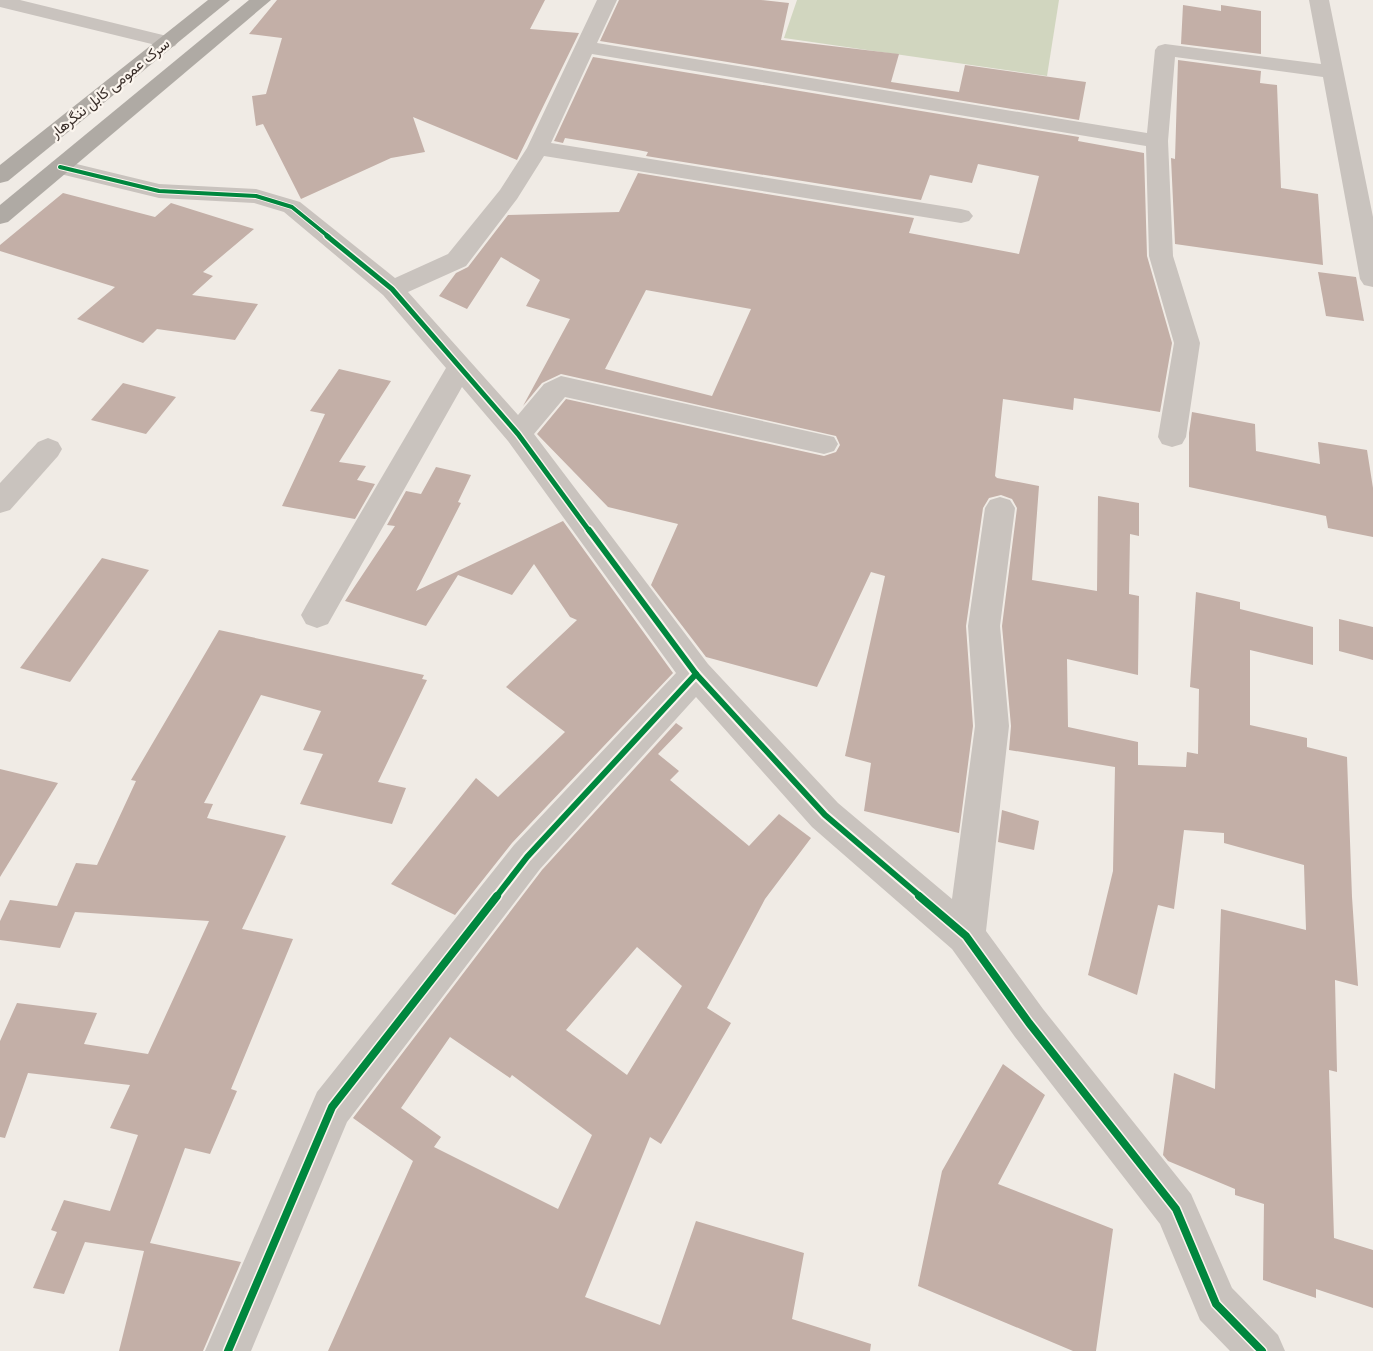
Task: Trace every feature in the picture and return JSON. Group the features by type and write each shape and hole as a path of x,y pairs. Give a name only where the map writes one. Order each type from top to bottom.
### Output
{"highway":[{"name":"سرک عمومی کابل ننگرهار","path":"0,176 220,0"},
{"name":"سرک عمومی کابل ننگرهار","path":"0,217 261,0"}],"street":[{"path":"393,289 457,260 509,194 538,148 607,0"},
{"path":"1319,0 1373,279"},
{"path":"0,1 168,42"},
{"path":"585,47 1054,122 1157,141"},
{"path":"1172,437 1187,343 1161,256 1157,141 1165,50 1334,72"},
{"path":"538,148 961,216"},
{"path":"60,167 159,191 180,190 256,196 292,207 393,289 518,434 696,674 825,815 966,936 1029,1023 1176,1209 1216,1304 1263,1351"},
{"path":"317,615 459,368"},
{"path":"518,434 554,391 561,386 824,444"},
{"path":"0,502 48,449"},
{"path":"966,936 992,726 984,626 1000,508"},
{"path":"228,1351 332,1107 527,856 696,674"}],"green space":[{"path":"797,0 1059,0 1047,76 784,38"}],"building":[{"path":"277,0 545,0 530,29 579,33 517,160 413,117 425,152 391,158 301,199 263,124 256,126 252,96 266,94 282,38 249,34"},
{"path":"619,0 761,0 789,3 781,40 899,54 891,82 959,92 965,65 1086,82 1079,120 600,41"},
{"path":"1183,5 1221,11 1221,5 1261,11 1261,54 1181,44"},
{"path":"593,57 1079,137 1078,141 1144,153 1147,256 1172,343 1160,412 1074,398 1073,410 1003,399 995,476 1039,486 1032,580 1097,591 1098,496 1139,503 1139,536 1130,534 1129,594 1139,596 1138,675 1067,659 1068,727 1138,742 1138,765 1186,767 1187,752 1198,754 1199,689 1190,687 1196,592 1240,602 1240,609 1313,627 1313,665 1250,650 1250,725 1307,738 1307,747 1347,757 1358,986 1335,980 1337,1072 1329,1070 1334,1238 1373,1250 1373,1308 1316,1289 1316,1298 1263,1280 1264,1204 1235,1195 1235,1189 1168,1161 1163,1155 1174,1073 1215,1089 1221,909 1306,930 1304,865 1224,843 1224,833 1184,830 1174,909 1158,905 1137,995 1088,975 1113,871 1115,767 1009,750 1011,726 1002,626 1017,508 1012,499 1001,495 989,498 983,508 966,626 973,726 959,833 864,811 871,763 845,756 885,576 871,572 817,687 706,657 651,585 678,524 608,507 537,434 566,399 824,456 836,452 840,445 836,436 561,374 542,383 523,406 570,319 526,306 540,280 501,257 467,309 439,296 456,273 468,267 508,215 619,212 638,173 914,218 909,233 1019,254 1039,176 978,164 972,183 930,175 921,200 646,156 648,152 565,138 563,143 554,141","holes":["646,290 751,309 712,396 605,369"]},
{"path":"1178,60 1261,71 1260,83 1277,85 1281,188 1318,194 1323,265 1175,244 1171,158 1175,159"},
{"path":"63,193 155,217 171,203 254,229 203,272 213,276 192,295 258,304 235,340 157,329 143,343 77,319 115,287 0,251 0,245"},
{"path":"1318,272 1356,277 1364,321 1326,316"},
{"path":"339,369 391,381 339,462 366,466 357,480 375,484 355,519 282,506 325,414 310,411"},
{"path":"123,383 176,397 146,434 91,420"},
{"path":"1192,412 1255,424 1256,451 1320,464 1318,442 1367,450 1373,488 1373,537 1328,528 1326,516 1189,487 1189,433"},
{"path":"436,467 471,475 458,502 461,503 416,591 563,521 673,673 512,843 455,915 391,884 476,778 498,797 565,732 506,687 577,620 570,617 534,564 512,595 458,575 426,626 345,601 395,526 387,525 406,491 421,494"},
{"path":"102,558 149,570 70,682 20,668"},
{"path":"1339,619 1373,627 1373,660 1339,651"},
{"path":"219,630 424,675 422,679 427,680 378,782 406,788 392,824 300,804 323,754 303,750 321,711 261,695 204,803 213,804 207,818 286,836 242,929 293,939 231,1089 237,1091 210,1154 185,1148 150,1243 241,1262 203,1351 119,1351 144,1251 85,1242 64,1294 33,1288 57,1232 51,1230 64,1200 110,1211 138,1135 110,1128 130,1085 28,1073 5,1138 0,1137 0,1041 17,1003 97,1013 84,1044 148,1054 209,921 75,912 60,948 0,940 0,921 10,900 57,906 76,863 97,865 136,781 131,780"},
{"path":"676,723 683,728 658,754 679,771 670,780 749,846 779,814 811,838 765,899 707,1008 731,1023 661,1144 650,1137 585,1297 660,1325 696,1221 804,1253 792,1319 871,1344 870,1351 328,1351 413,1161 353,1118 542,870","holes":["637,947 682,986 627,1075 566,1030","450,1037 510,1078 512,1075 592,1135 558,1209 434,1147 441,1137 401,1108"]},
{"path":"0,769 58,783 0,877"},
{"path":"1002,810 1039,821 1034,850 998,842"},
{"path":"1003,1064 1045,1095 998,1184 1113,1229 1096,1351 1073,1351 918,1286 942,1171"}],"cycle path":[{"path":"60,167 159,191 180,190 256,196 292,207 392,289 518,434 696,674 825,815 966,936 1029,1023 1176,1209 1216,1304 1262,1351"},
{"path":"228,1351 332,1107 527,857 696,674"}]}
